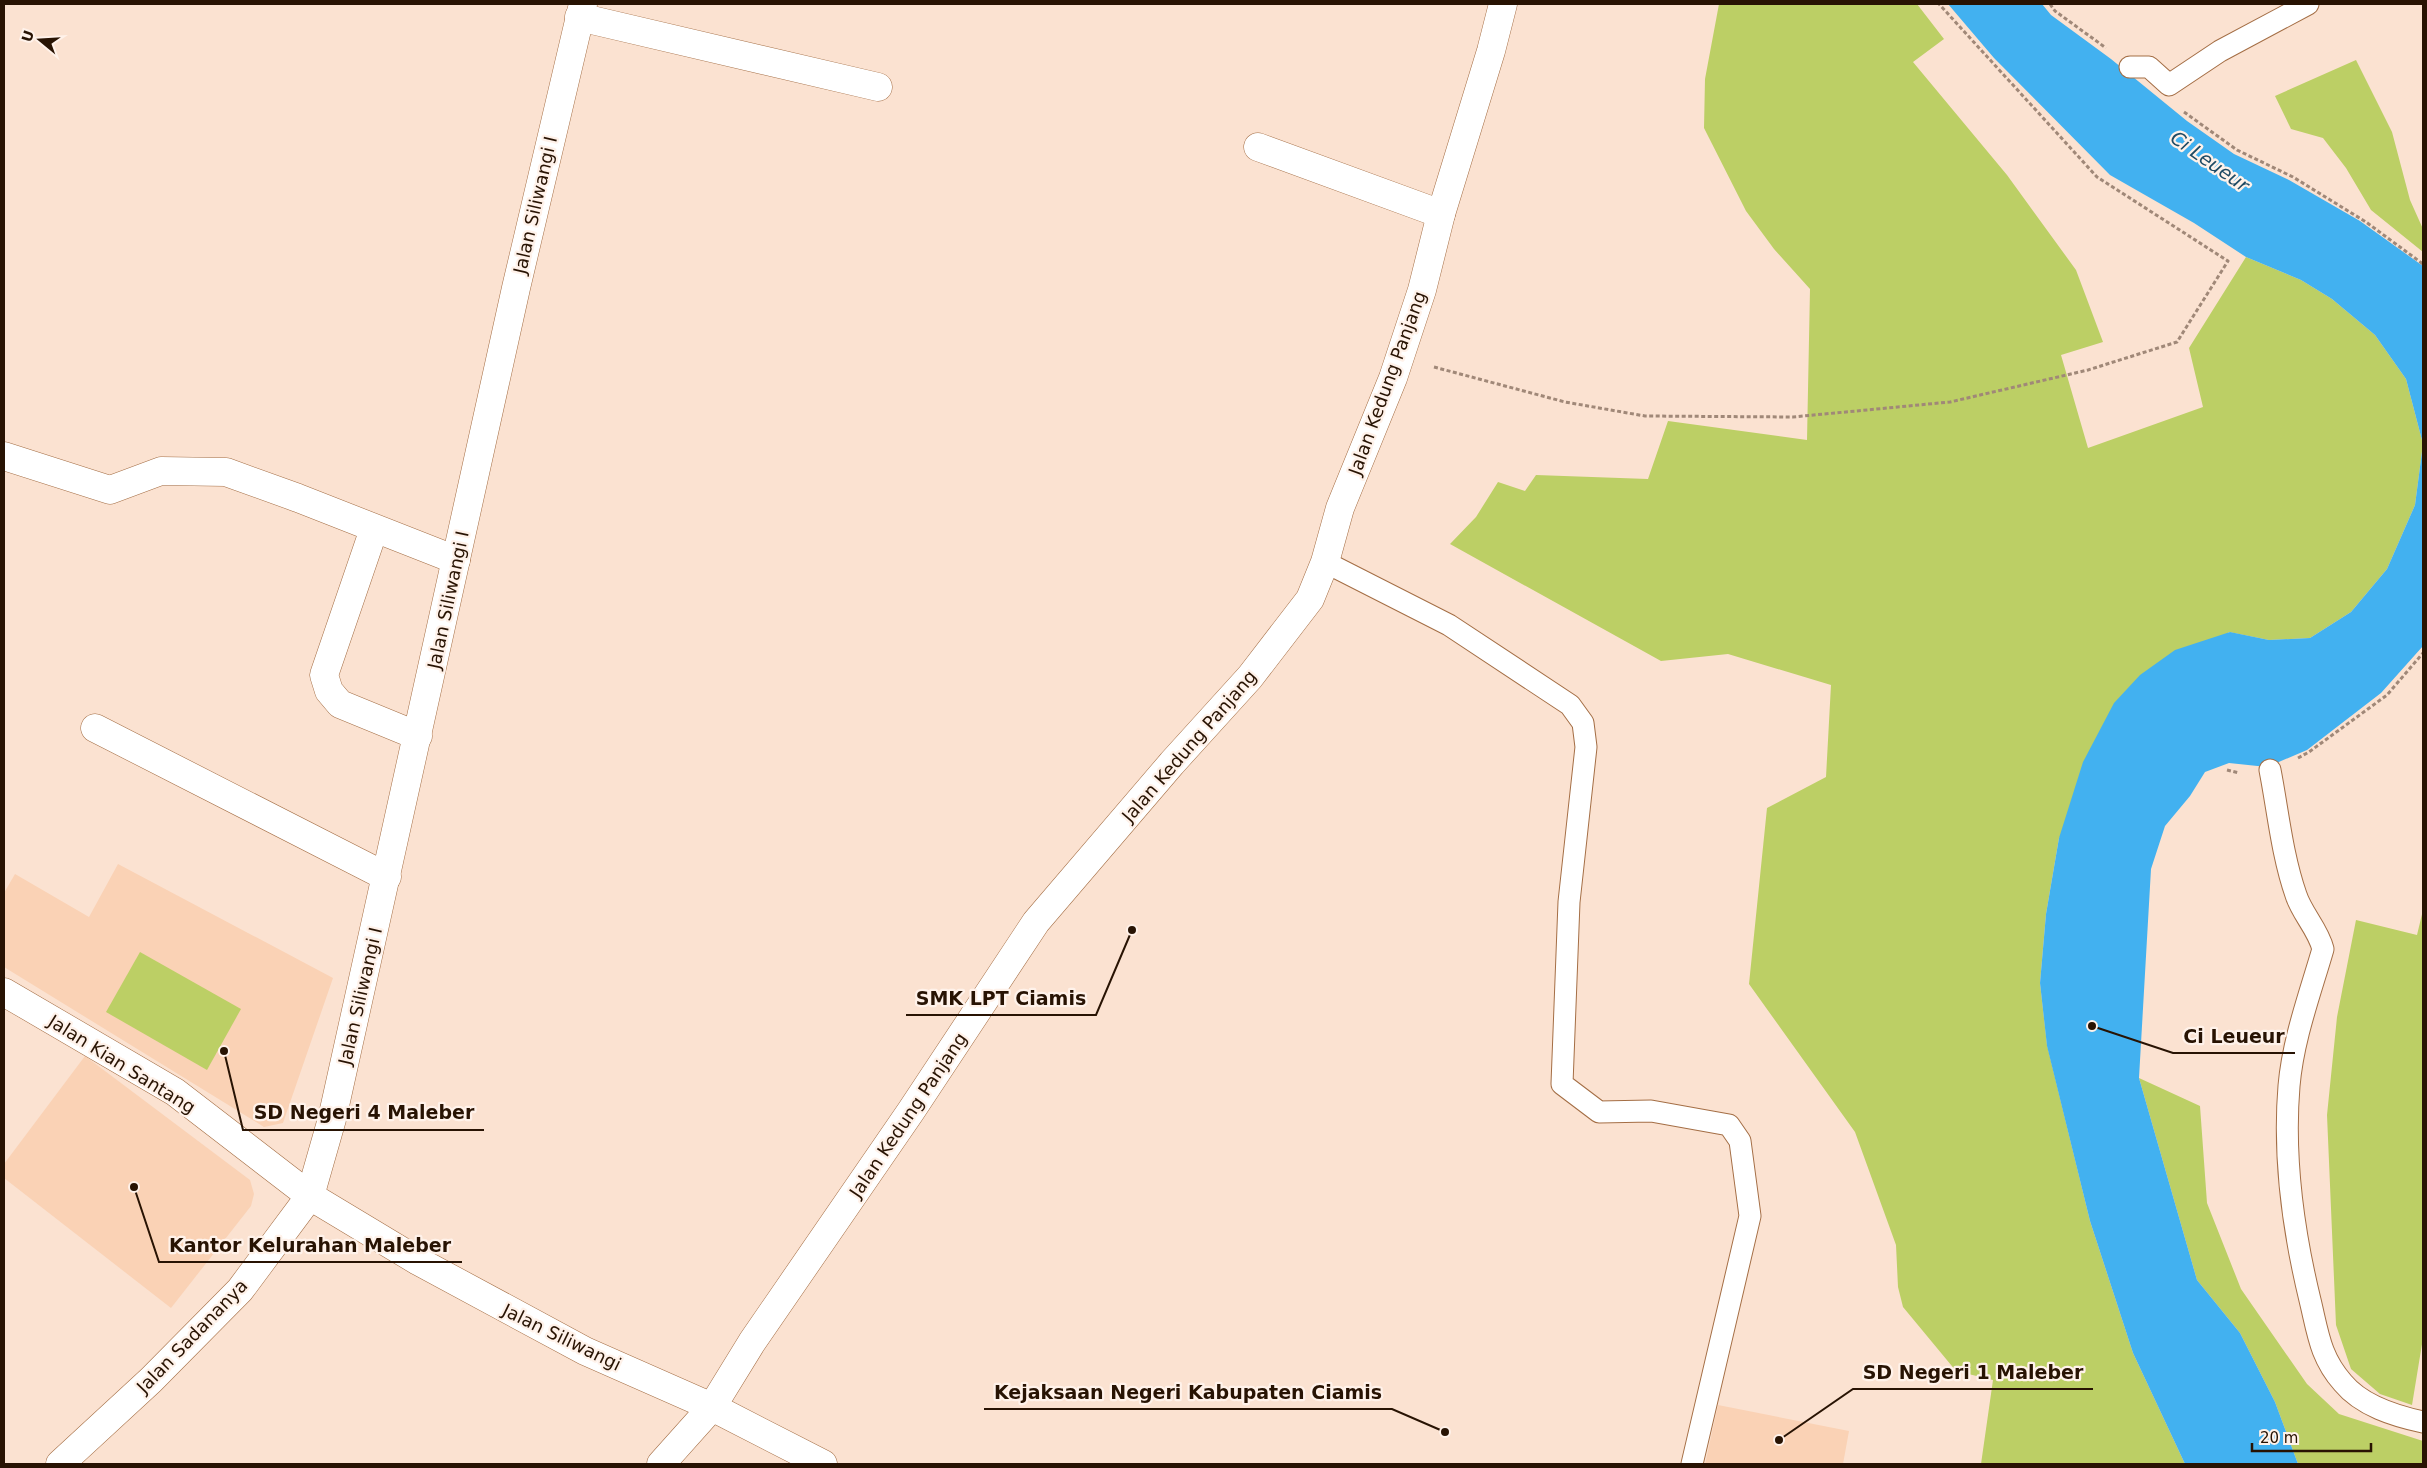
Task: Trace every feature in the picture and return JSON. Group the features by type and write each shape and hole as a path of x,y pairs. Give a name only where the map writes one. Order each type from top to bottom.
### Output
{"street":[{"name":"Jalan Kedung Panjang","path":"661,1464 712,1407 752,1342 911,1111 1036,922 1172,763 1250,677 1310,599 1325,562 1340,508 1400,357 1422,290 1441,214 1491,51 1503,4"},
{"path":"581,10 878,87"},
{"name":"Jalan Siliwangi I","path":"310,1196 332,1119 581,10"},
{"path":"1258,147 1441,214"},
{"path":"6,463 110,490 161,472 226,472 456,560"},
{"path":"374,529 324,675 329,691 340,704 418,736"},
{"path":"95,728 387,877"},
{"name":"Jalan Kian Santang","path":"4,992 175,1092 310,1196"},
{"name":"Jalan Siliwangi","path":"310,1196 418,1261 568,1342 712,1407 823,1464"},
{"name":"Jalan Sadananya","path":"60,1464 151,1380 240,1290 310,1196"}],"lane":[{"path":"2130,67 2149,67 2169,85 2214,54 2308,4"},
{"path":"1325,562 1449,625 1570,705 1583,723 1586,747 1569,902 1562,1084 1599,1112 1652,1111 1729,1125 1740,1141 1745,1167 1750,1216 1692,1464"},
{"path":"2270,770 2292,882 2300,906 2320,938 2323,949 2300,1028 2289,1085 2288,1165 2296,1240 2323,1355 2343,1384 2367,1403 2400,1418 2423,1422"}],"path":[{"path":"1400,357 1565,402 1645,416 1793,417 1950,402 2088,370 2177,342 2228,261 2097,177 1940,4"},
{"path":"2050,4 2055,11 2130,67"},
{"path":"2183,111 2237,150 2294,177 2366,222 2423,264"},
{"path":"2227,770 2242,773 2270,770 2309,752 2387,695 2423,654"}],"shaded area":[{"path":"118,864 333,978 283,1123 264,1127 4,967 4,893 15,874 89,917"},
{"path":"85,1056 250,1180 254,1194 251,1206 171,1308 4,1178 4,1164"},
{"path":"1718,1405 1849,1431 1843,1464 1705,1464"}],"green space":[{"path":"1719,4 1917,4 1944,39 1913,62 2007,175 2076,270 2103,342 2061,355 2088,448 2203,407 2189,348 2246,257 2301,280 2332,299 2375,335 2406,379 2423,444 2415,505 2387,569 2351,612 2310,638 2269,640 2229,632 2059,838 2046,914 2040,983 2047,1045 2090,1221 2133,1353 2185,1464 1981,1464 1993,1380 1956,1371 1903,1307 1898,1287 1896,1245 1855,1132 1749,984 1767,808 1826,777 1831,685 1728,654 1661,661 1450,544 1476,517 1498,482 1525,491 1536,475 1648,479 1668,421 1807,440 1810,289 1774,249 1746,211 1704,128 1705,79"},
{"path":"2356,60 2392,132 2410,200 2423,229 2423,252 2371,210 2346,168 2323,138 2291,129 2275,96"},
{"path":"2423,910 2423,1338 2412,1405 2380,1394 2351,1369 2336,1325 2327,1115 2337,1017 2356,920 2417,935"},
{"path":"140,952 241,1009 207,1070 106,1012"},
{"path":"2139,1078 2200,1106 2207,1203 2241,1289 2307,1384 2339,1414 2423,1441 2423,1464 2298,1464 2275,1402 2240,1333 2197,1280"}],"water":[{"path":"1948,4 2042,4 2051,15 2111,59 2187,121 2234,154 2289,180 2360,221 2423,266 2423,444 2406,379 2375,335 2332,299 2301,280 2246,257 2194,223 2110,175 1994,58"},
{"path":"2423,444 2423,646 2381,693 2307,750 2267,767 2229,763 2205,772 2190,796 2165,826 2151,869 2139,1078 2197,1280 2240,1333 2275,1402 2298,1464 2185,1464 2133,1353 2090,1221 2047,1046 2040,983 2046,914 2059,838 2083,762 2114,703 2140,675 2175,650 2230,632 2269,640 2310,638 2351,612 2387,569 2415,505"}],"place":[{"name":"SMK LPT Ciamis","path":"1132,930"},
{"name":"Ci Leueur","path":"2092,1026"},
{"name":"SD Negeri 4 Maleber","path":"224,1051"},
{"name":"Kantor Kelurahan Maleber","path":"134,1187"},
{"name":"Kejaksaan Negeri Kabupaten Ciamis","path":"1445,1432"},
{"name":"SD Negeri 1 Maleber","path":"1779,1440"}]}
